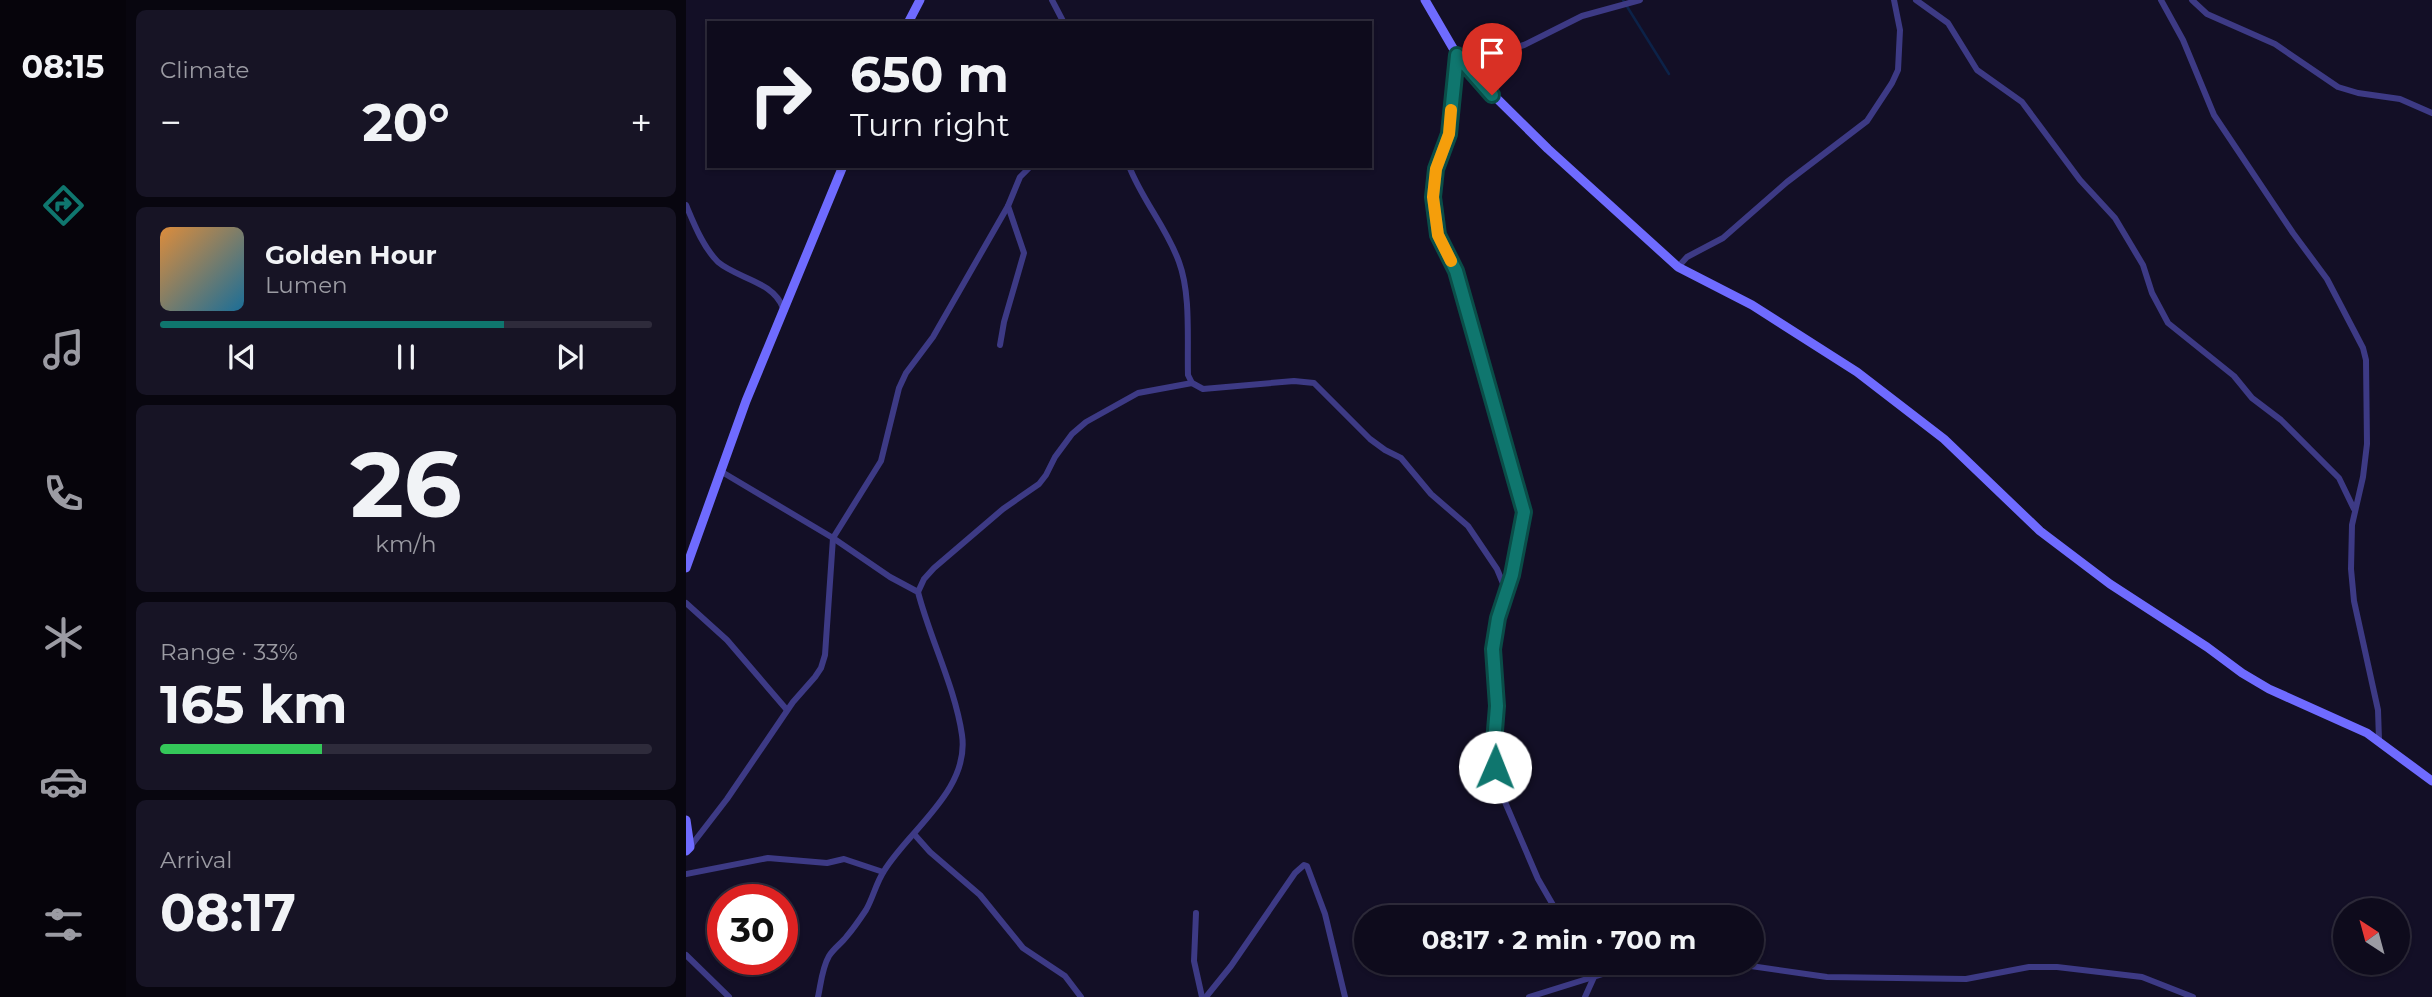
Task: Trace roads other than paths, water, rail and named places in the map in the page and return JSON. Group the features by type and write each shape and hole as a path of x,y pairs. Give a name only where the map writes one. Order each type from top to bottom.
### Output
{"street":[{"path":"909,21 920,0"},
{"path":"1052,0 1063,21"},
{"path":"1425,0 1465,66 1548,149 1678,267 1784,324 1857,372 1944,439 2054,542 2110,584 2269,689 2379,740 2432,781"},
{"path":"1465,66 1524,45 1582,16 1640,0"},
{"path":"1678,267 1687,257 1723,239 1787,182 1867,121 1898,70 1900,30 1894,0"},
{"path":"1916,0 1948,23 1977,70 2028,109 2080,180 2115,218 2143,265 2152,293 2168,323 2234,376 2252,398 2281,420 2339,478 2354,510"},
{"path":"2161,0 2183,40 2214,115 2327,279 2363,348 2368,370 2367,444 2363,477 2354,510 2351,584 2378,710 2379,740"},
{"path":"2192,0 2207,14 2275,44 2338,87 2400,99 2432,113"},
{"path":"1457,55 1449,134 1436,169 1433,211 1438,235 1456,271 1524,512 1515,562 1498,618 1493,649 1497,706 1493,755 1505,802 1538,879 1553,905"},
{"path":"686,568 746,401 842,168"},
{"path":"688,849 821,668 825,655 833,538 881,461 899,388 906,373 933,337 1008,206 1020,177 1029,168"},
{"path":"1130,168 1138,188 1179,261 1187,310 1188,375 1192,383 1203,389 1294,381 1314,383 1370,439 1401,458 1431,494 1468,526 1497,569 1507,593"},
{"path":"686,205 697,230 715,258 729,270 765,288 780,300 783,309"},
{"path":"1000,345 1024,253 1008,206"},
{"path":"818,997 824,966 831,953 847,937 873,898 883,872 953,782 962,754 962,735 918,592 923,579 1003,509 1039,484 1066,442 1086,422 1138,393 1192,383"},
{"path":"722,472 918,592"},
{"path":"686,603 727,640 788,710"},
{"path":"686,820 688,849"},
{"path":"914,834 930,852 980,895 1023,948 1052,965 1065,976 1081,997"},
{"path":"686,874 768,858 827,863 844,859 883,872"},
{"path":"1204,997 1231,966 1295,873 1304,865 1307,866 1325,914 1345,997"},
{"path":"1196,913 1194,961 1204,997"},
{"path":"686,955 729,997"},
{"path":"1764,968 1827,977 1966,979 2029,967 2057,967 2142,977 2193,997"},
{"path":"1529,997 1600,975"},
{"path":"1585,997 1594,977"}],"waterway":[{"path":"1623,0 1669,74"}]}
